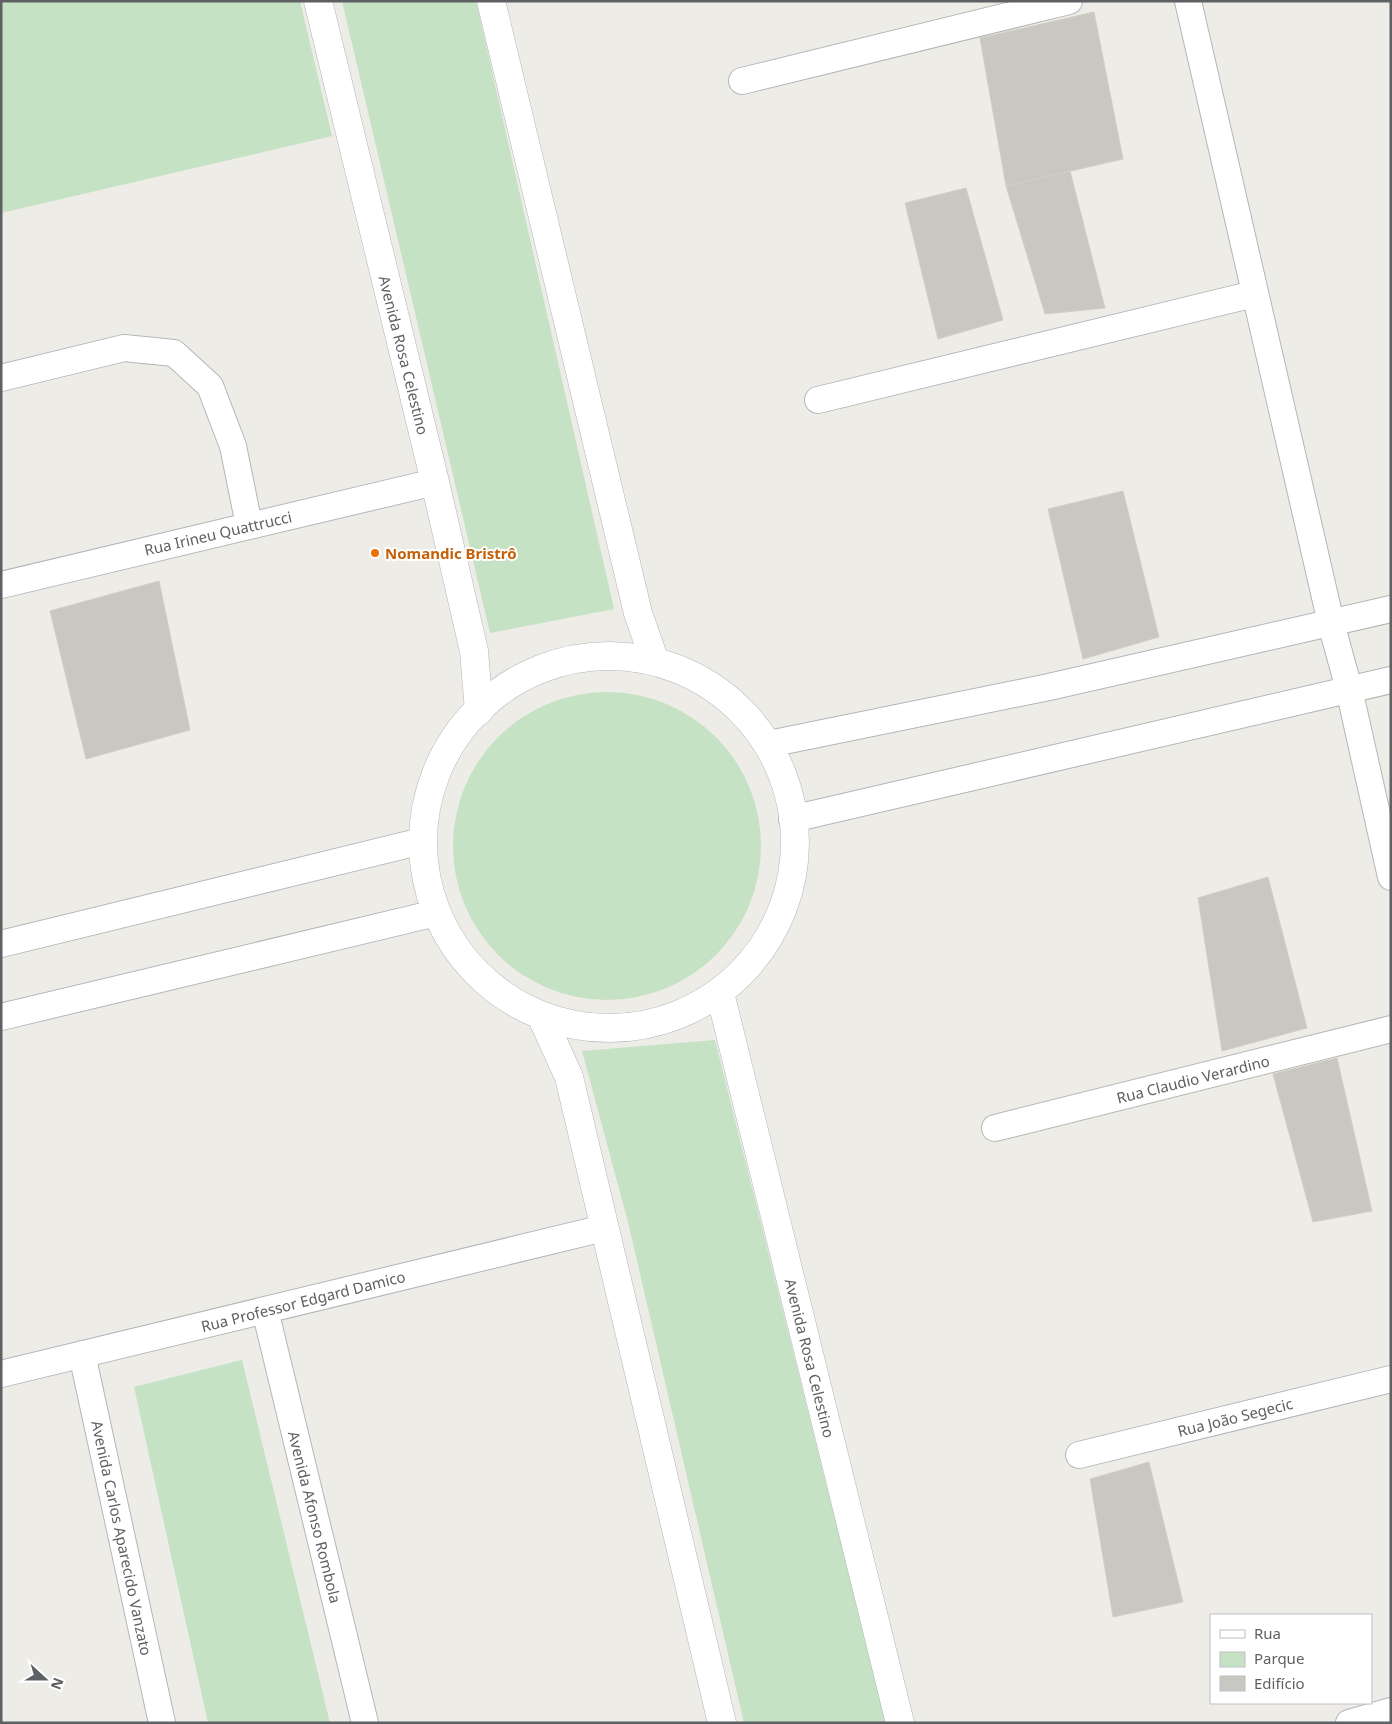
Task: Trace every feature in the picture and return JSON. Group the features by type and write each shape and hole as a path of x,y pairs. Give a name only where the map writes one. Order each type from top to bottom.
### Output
{"street":[{"name":"Avenida Rosa Celestino","path":"318,1 435,482 474,651 479,711"},
{"path":"491,1 638,613 653,656"},
{"path":"742,80 1069,1"},
{"path":"1188,1 1254,294 1331,624 1349,689 1391,877"},
{"path":"818,400 1254,294"},
{"path":"1,378 124,348 174,353 210,386 232,446 249,525"},
{"name":"Rua Irineu Quattrucci","path":"1,585 435,482"},
{"path":"768,744 1049,687 1391,610"},
{"path":"612,654 653,656 725,695 768,744 792,805 793,873 765,946 720,994 662,1024 607,1032 543,1020 473,975 436,913 422,841 436,766 492,694 550,663 612,654"},
{"path":"792,819 1391,680"},
{"path":"1,944 422,841"},
{"path":"1,1017 436,913"},
{"name":"Avenida Rosa Celestino","path":"720,994 900,1723"},
{"path":"543,1020 569,1077 722,1723"},
{"name":"Rua Claudio Verardino","path":"995,1128 1391,1029"},
{"name":"Rua Professor Edgard Damico","path":"1,1374 604,1228"},
{"name":"Avenida Afonso Rombola","path":"265,1310 365,1723"},
{"name":"Avenida Carlos Aparecido Vanzato","path":"82,1354 162,1723"},
{"name":"Rua João Segecic","path":"1079,1455 1391,1379"},
{"path":"1349,1723 1391,1711"}],"green space":[{"path":"1,1 300,1 332,136 1,213"},
{"path":"342,1 476,1 614,609 490,633"},
{"path":"592,692 622,692 652,698 680,710 705,727 726,748 743,773 755,801 761,831 761,861 750,905 735,932 716,955 693,974 666,989 622,1000 592,1000 562,994 534,982 509,965 488,944 471,919 459,891 453,861 453,831 459,801 471,773 488,748 509,727 534,710 562,698"},
{"path":"715,1040 886,1723 744,1723 628,1222 582,1051"},
{"path":"242,1360 330,1723 208,1723 134,1387"}],"building":[{"path":"1094,12 1123,159 1006,186 980,38"},
{"path":"1070,171 1105,308 1045,314 1006,186"},
{"path":"966,188 1003,320 938,339 905,203"},
{"path":"1123,491 1159,637 1083,659 1048,509"},
{"path":"159,581 190,730 86,759 50,611"},
{"path":"1268,877 1307,1028 1222,1051 1198,898"},
{"path":"1337,1058 1372,1211 1313,1222 1273,1074"},
{"path":"1149,1462 1183,1602 1113,1617 1090,1479"}],"place":[{"name":"Nomandic Bristrô","path":"375,553"}]}
